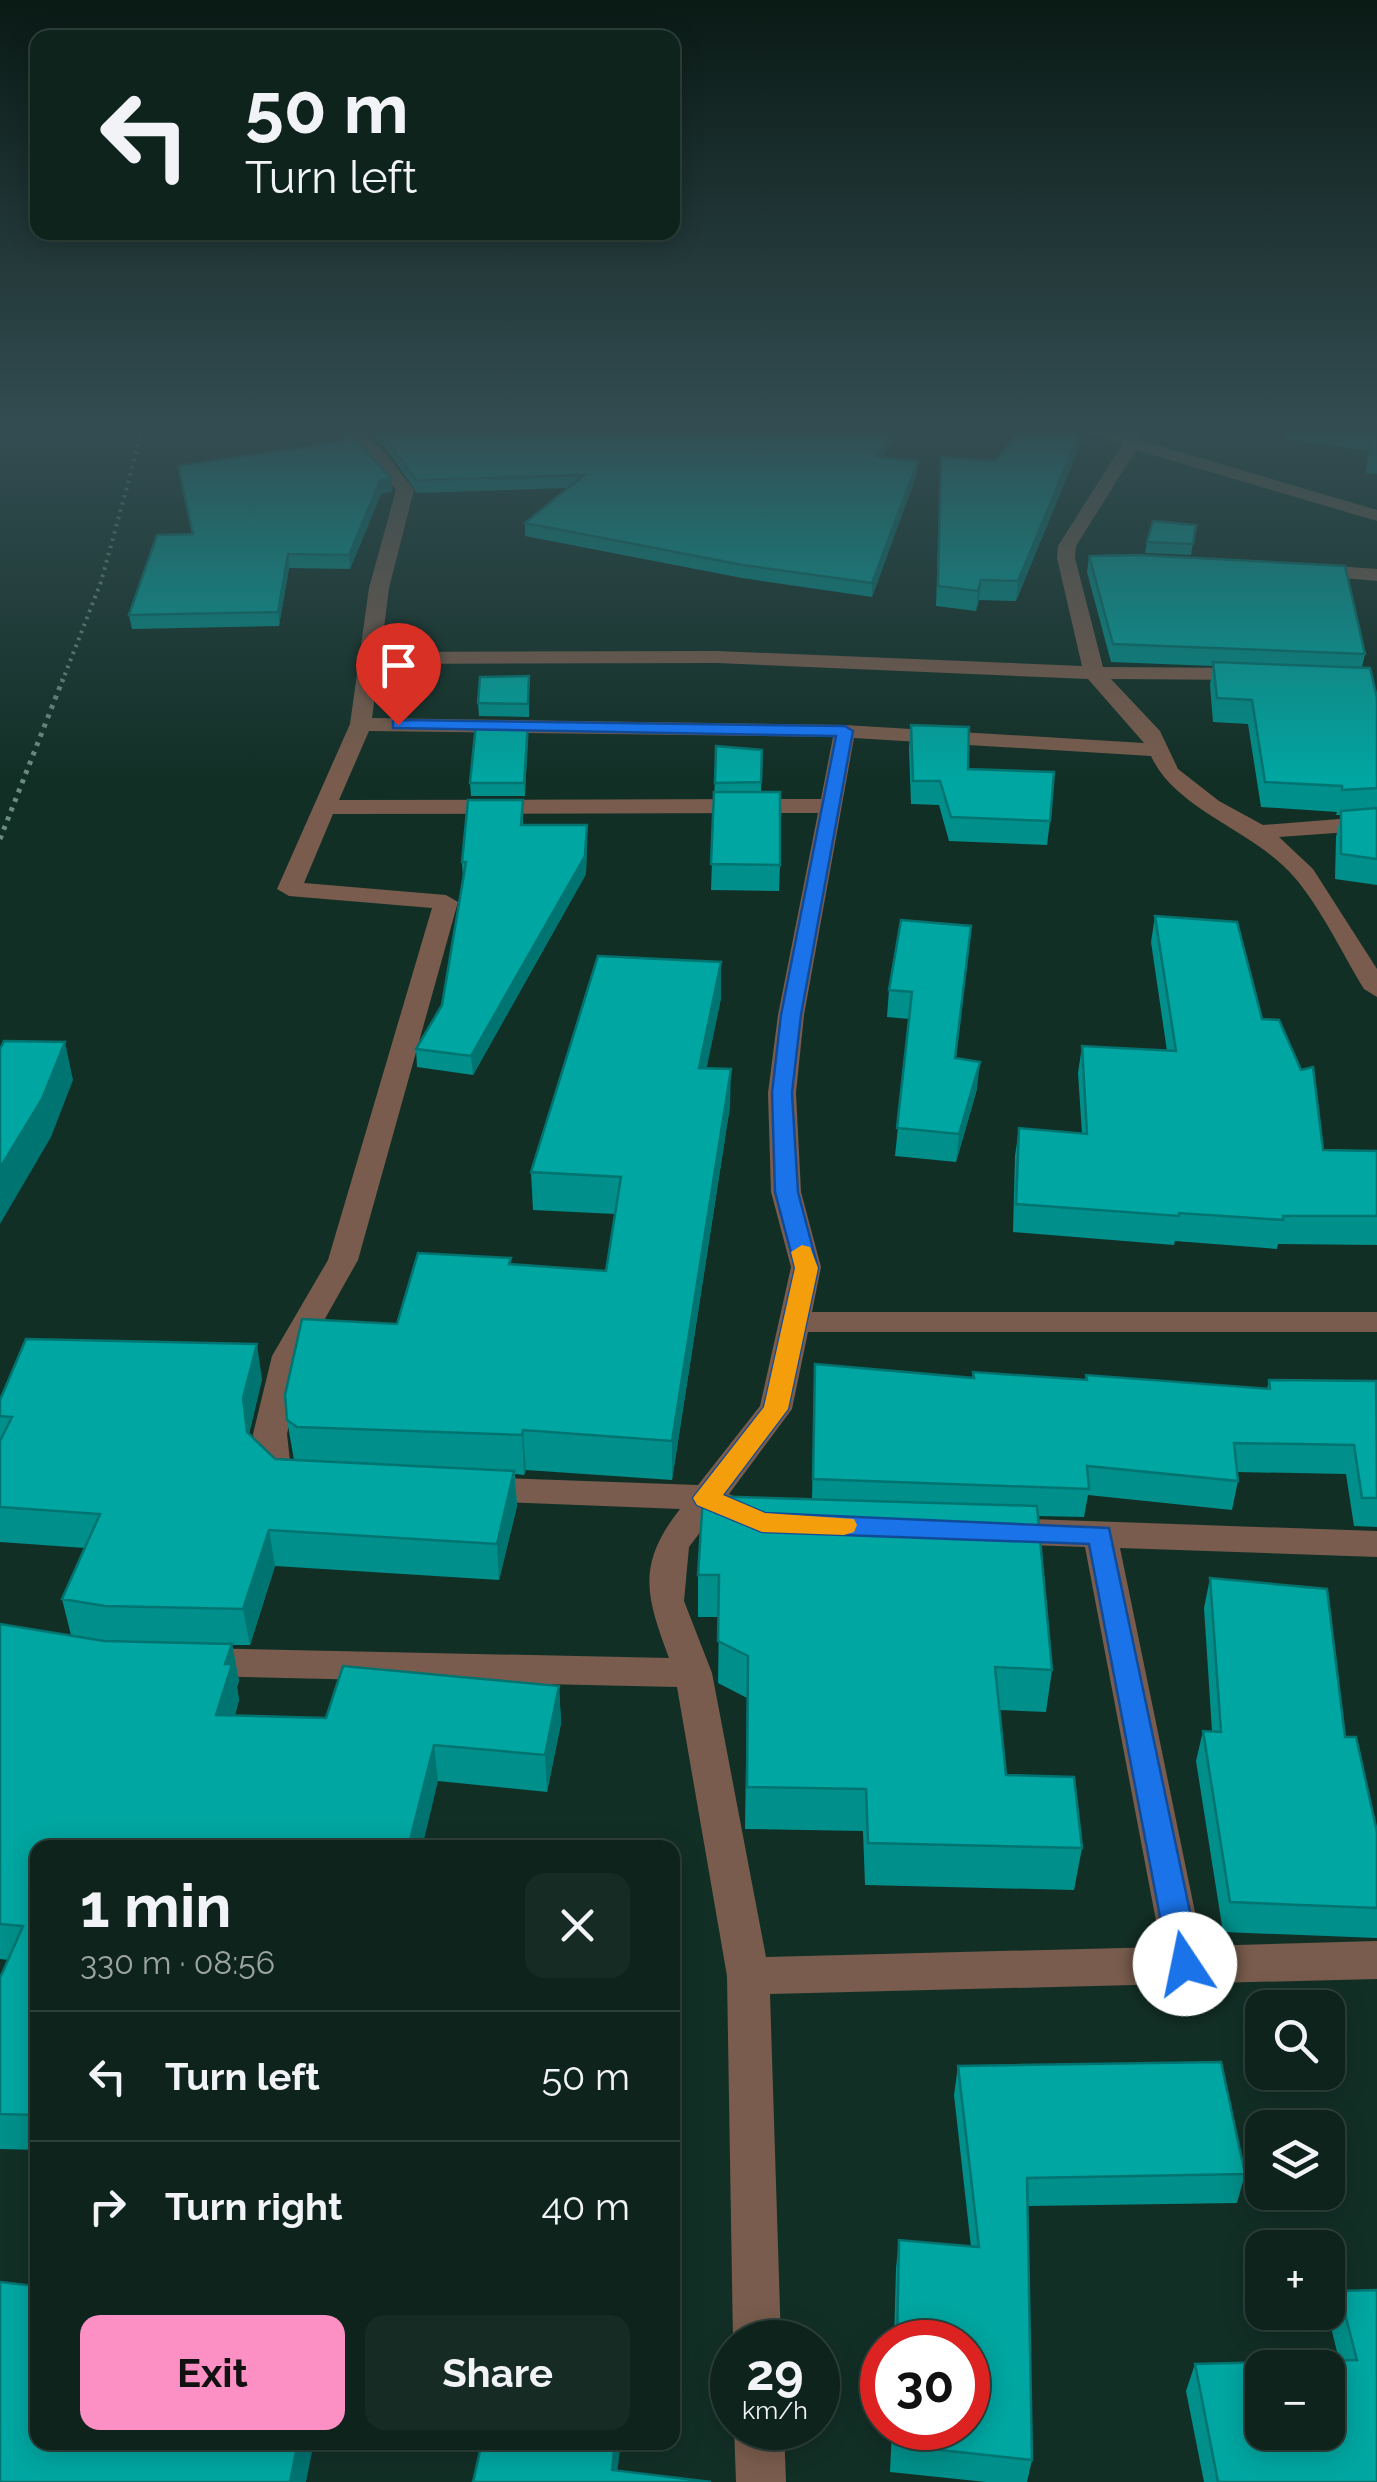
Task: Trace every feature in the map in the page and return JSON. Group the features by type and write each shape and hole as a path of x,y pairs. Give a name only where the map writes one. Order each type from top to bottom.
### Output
{"street":[{"path":"333,1483 294,1482 274,1467 270,1434 288,1356 343,1260 446,902 289,889 361,724 379,588 390,548"},
{"path":"1068,548 1075,559 1094,674 1152,736 1169,772 1211,806 1259,832 1305,874 1377,989"},
{"path":"1292,570 1377,575"},
{"path":"370,658 717,657 1094,674 1278,676"},
{"path":"361,724 845,731 1158,750"},
{"path":"756,2320 748,1976 693,1673 666,1601 672,1544 776,1409 806,1268 786,1192 782,1093 791,1015 845,731"},
{"path":"327,807 829,806"},
{"path":"1259,832 1377,823"},
{"path":"1342,934 1377,937"},
{"path":"794,1322 1377,1322"},
{"path":"451,1488 706,1498 762,1522 781,1523"},
{"path":"960,1530 1377,1544"},
{"path":"1100,1534 1185,1964"},
{"path":"154,1661 693,1673"},
{"path":"748,1976 1377,1960"},
{"path":"760,2450 761,2482"}],"path":[{"path":"0,840 101,582 110,548"}],"building":[{"path":"153,548 352,548 349,555 288,554 278,612 129,615"},
{"path":"654,548 885,548 872,583"},
{"path":"939,548 1032,548 1018,581 981,580 978,591 938,586"},
{"path":"1089,556 1345,566 1365,654 1113,644"},
{"path":"1213,662 1370,668 1377,698 1377,788 1342,790 1342,786 1265,782 1252,700 1217,698"},
{"path":"529,676 528,704 478,703 480,677"},
{"path":"476,724 528,724 524,783 470,783"},
{"path":"911,725 969,727 968,769 1054,772 1050,821 951,817 940,781 913,781"},
{"path":"716,746 762,750 761,782 715,783"},
{"path":"714,792 780,792 780,865 711,864"},
{"path":"468,800 523,800 521,825 587,825 585,856 471,1056 416,1049 442,1005 466,862 462,862"},
{"path":"1377,808 1377,859 1341,854 1341,811"},
{"path":"1155,916 1237,922 1262,1019 1279,1020 1301,1070 1313,1067 1323,1150 1377,1151 1377,1216 1283,1216 1283,1220 1016,1204 1019,1128 1087,1134 1082,1046 1176,1051"},
{"path":"901,920 971,926 955,1058 980,1062 959,1134 897,1128 912,992 889,990"},
{"path":"598,956 721,962 699,1068 731,1069 672,1441 523,1430 522,1435 297,1427 287,1420 285,1395 302,1319 397,1324 418,1253 511,1258 509,1264 606,1271 621,1177 531,1172"},
{"path":"4,1041 65,1042 42,1099 0,1168 0,1049"},
{"path":"26,1339 257,1344 243,1398 247,1432 275,1459 514,1471 497,1544 269,1530 243,1609 105,1606 62,1599 100,1514 0,1507 0,1441 12,1417 0,1416 0,1400"},
{"path":"815,1364 974,1378 973,1372 1087,1380 1086,1375 1270,1389 1269,1380 1376,1381 1377,1498 1362,1498 1354,1445 1234,1443 1238,1481 1087,1466 1089,1489 813,1479"},
{"path":"703,1496 1037,1506 1052,1670 995,1667 1006,1775 1074,1777 1082,1848 868,1843 866,1789 747,1787 748,1656 718,1641 719,1575 698,1575"},
{"path":"1210,1578 1327,1589 1345,1737 1356,1737 1377,1832 1377,1908 1230,1902 1203,1731 1221,1732"},
{"path":"0,1624 104,1641 232,1644 225,1664 232,1664 216,1715 326,1718 343,1666 559,1686 545,1755 434,1745 410,1840 30,1840 30,2115 0,2114 0,1978 23,1926 0,1924"},
{"path":"1221,2062 1245,2174 1027,2178 1032,2460 940,2450 990,2450 990,2320 897,2320 899,2240 979,2247 958,2066"},
{"path":"0,2282 30,2285 30,2450 296,2450 290,2482 0,2482"},
{"path":"1377,2290 1377,2482 1218,2482 1195,2364 1245,2363 1245,2450 1345,2450 1345,2360 1357,2360 1345,2314 1345,2291"},
{"path":"480,2450 614,2450 612,2470 711,2482 473,2482"}],"slow traffic":[{"path":"802,1252 806,1268 776,1409 706,1498 762,1522 844,1525"}],"route":[{"path":"398,725 845,731 791,1015 782,1093 786,1192 806,1268 776,1409 706,1498 762,1522 1100,1534 1185,1964"}]}
